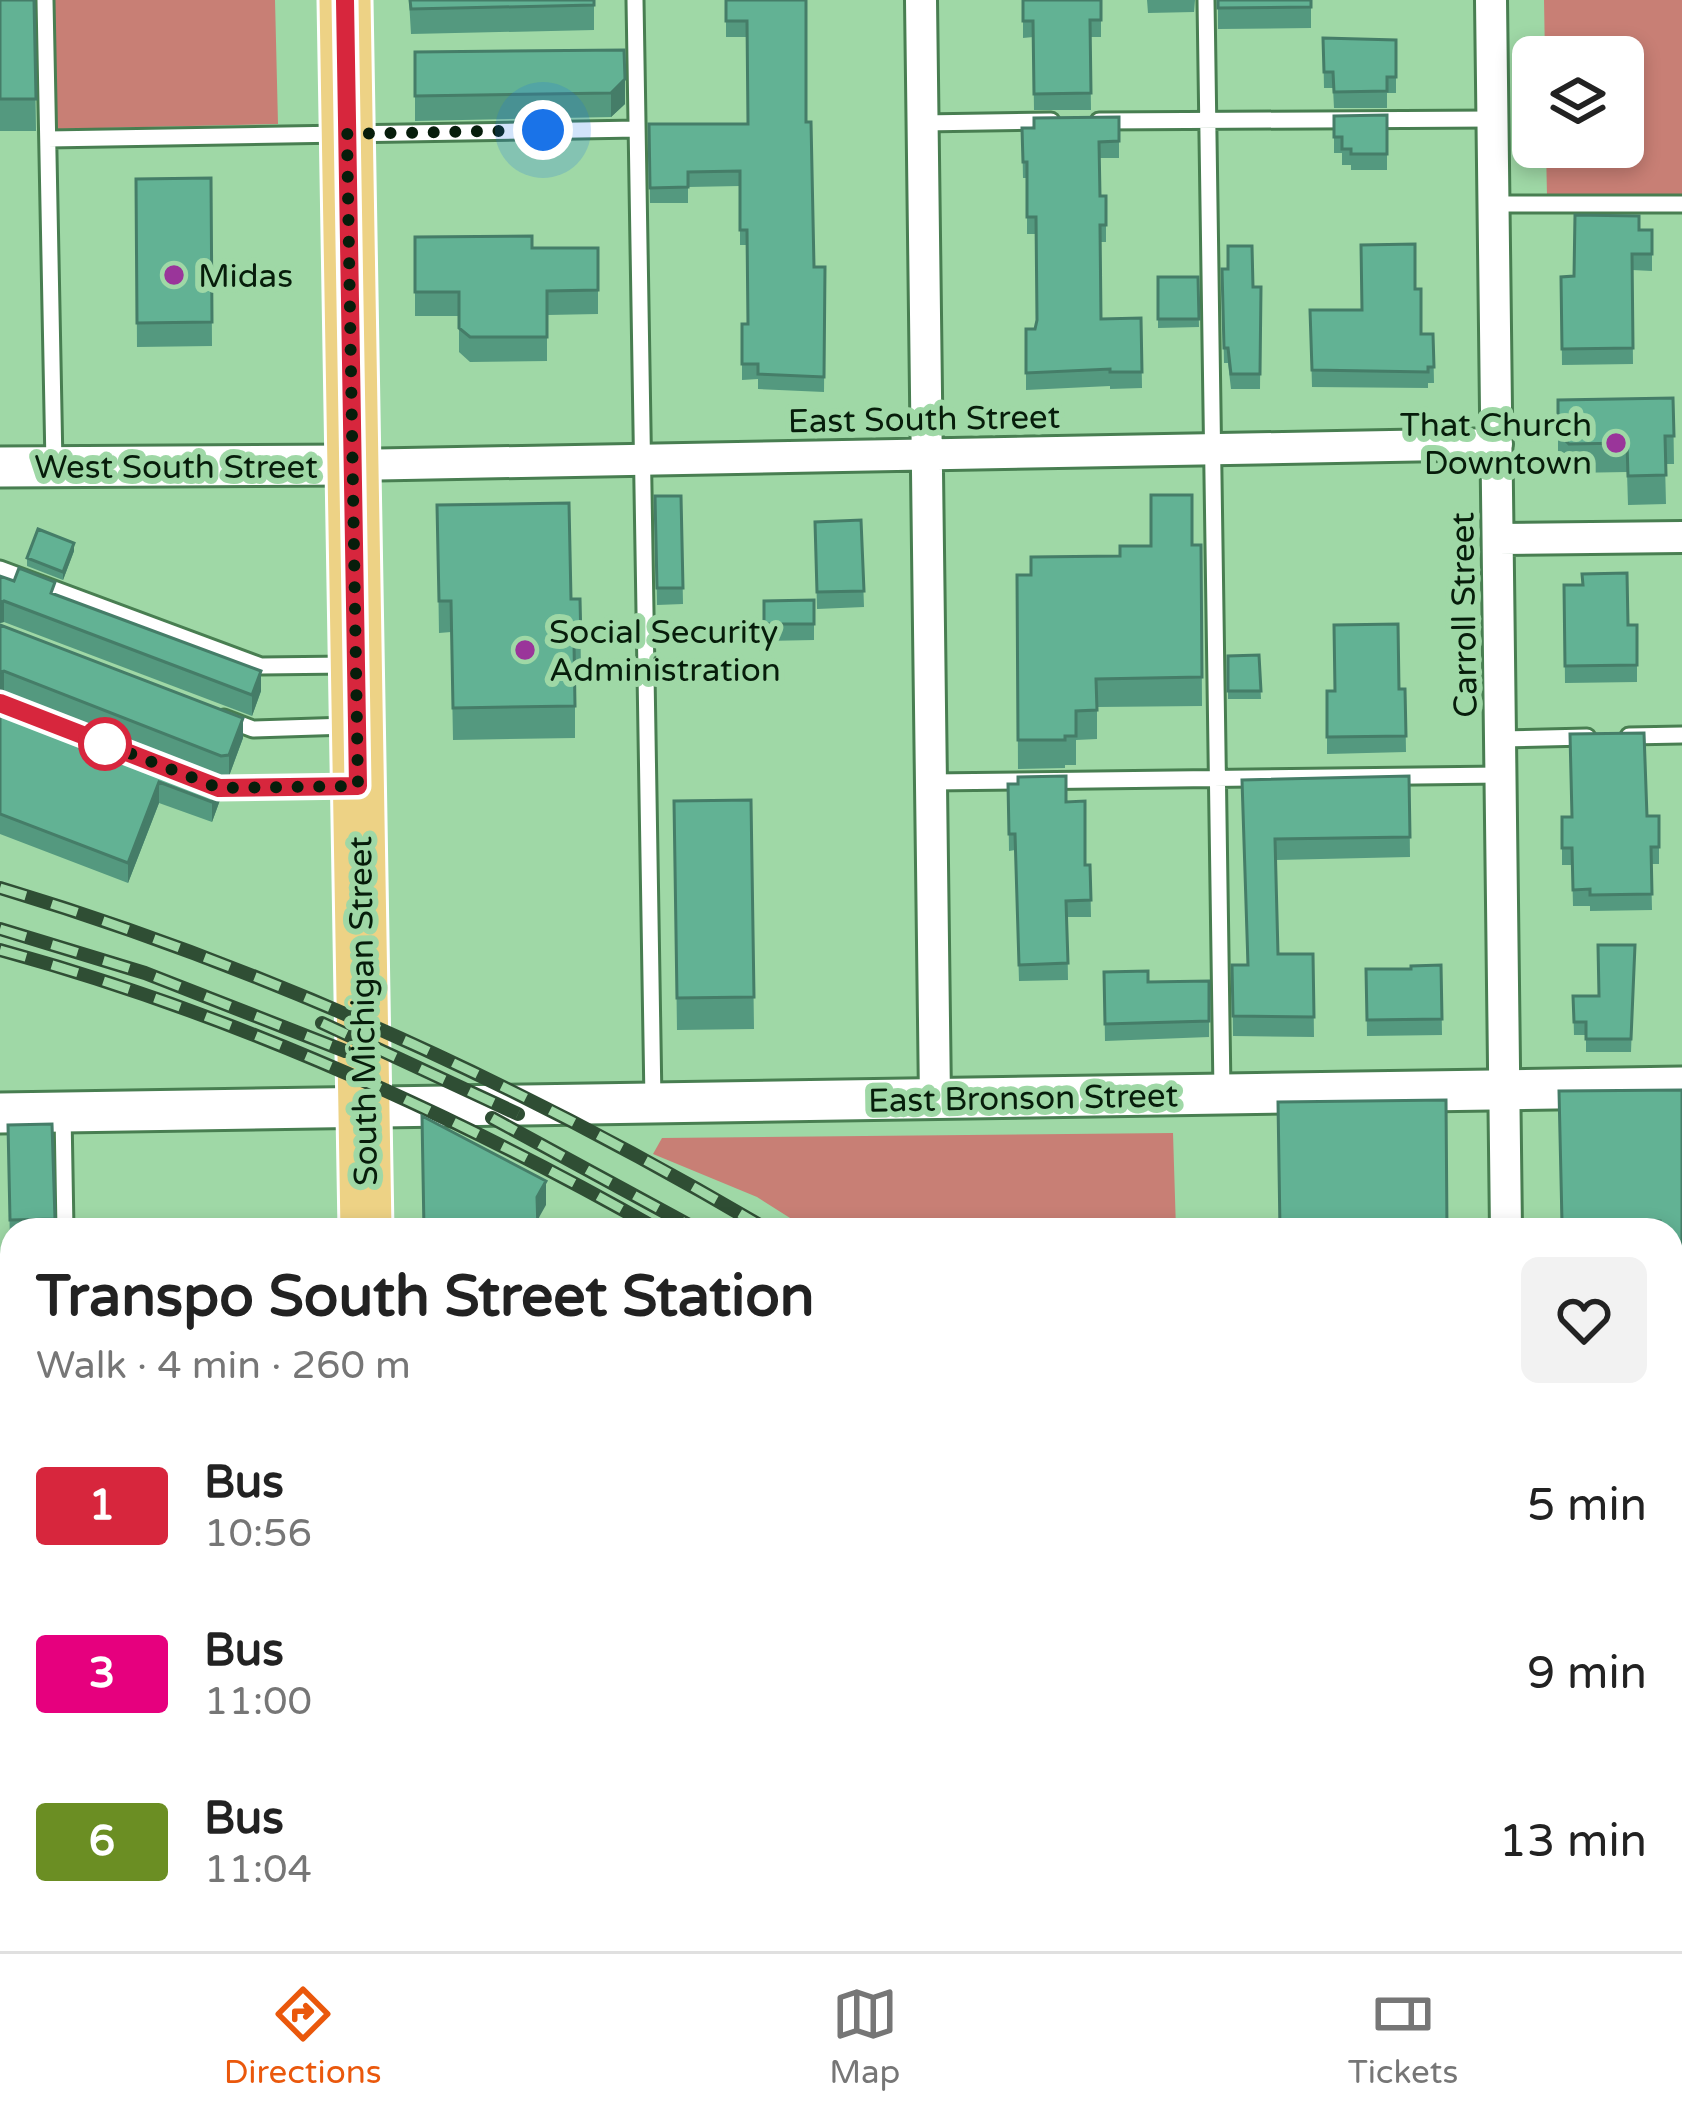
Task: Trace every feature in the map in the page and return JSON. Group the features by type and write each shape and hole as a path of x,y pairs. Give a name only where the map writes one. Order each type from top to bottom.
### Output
{"main road":[{"name":"South Michigan Street","path":"345,0 366,1218"}],"street":[{"path":"921,0 935,1099"},
{"name":"Carroll Street","path":"1491,0 1506,1218"},
{"name":"East South Street","path":"352,465 1497,444"},
{"name":"West South Street","path":"0,467 352,465"},
{"path":"1498,539 1682,537"},
{"name":"East Bronson Street","path":"0,1113 1682,1087"}],"lane":[{"path":"45,0 54,467"},
{"path":"635,0 653,1103"},
{"path":"1206,0 1222,1094"},
{"path":"1088,121 1492,119"},
{"path":"922,123 1064,121"},
{"path":"48,139 638,129"},
{"path":"1494,204 1682,204"},
{"path":"0,569 261,666 356,665"},
{"path":"215,714 253,729 357,726"},
{"path":"1500,739 1682,735"},
{"path":"931,782 1501,775"},
{"path":"197,779 219,788 358,786"},
{"path":"63,1112 65,1218"}],"shaded area":[{"path":"54,0 275,0 278,124 56,129"},
{"path":"1544,0 1682,0 1682,194 1547,196 1546,168 1644,168 1644,36 1545,36"},
{"path":"1173,1133 1176,1218 790,1218 757,1197 653,1154 662,1138"}],"building":[{"path":"0,0 34,0 36,99 0,99"},
{"path":"410,0 594,0 594,5 411,9"},
{"path":"726,0 806,0 806,122 811,122 814,267 825,267 824,377 758,374 758,364 742,364 742,324 748,324 747,230 740,230 740,171 688,172 688,187 650,188 649,124 748,124 747,21 726,21"},
{"path":"1023,0 1101,0 1101,20 1090,20 1091,93 1034,94 1033,21 1023,21"},
{"path":"1218,0 1311,0 1311,7 1218,8"},
{"path":"1323,38 1396,40 1396,77 1387,77 1387,91 1334,92 1333,72 1324,72"},
{"path":"624,50 625,79 611,93 415,96 415,52"},
{"path":"1387,115 1387,154 1351,154 1351,149 1342,149 1342,137 1334,137 1334,116"},
{"path":"1119,117 1119,141 1099,142 1100,196 1106,196 1106,225 1100,225 1101,319 1141,318 1142,372 1026,373 1026,329 1035,329 1037,320 1036,217 1027,217 1022,128 1034,128 1034,118"},
{"name":"Midas","path":"211,178 212,322 137,323 136,179"},
{"path":"1575,215 1639,216 1639,230 1652,230 1652,254 1632,254 1633,348 1562,349 1561,277 1574,276"},
{"path":"532,236 532,248 598,248 598,290 547,291 547,337 470,337 459,328 459,292 415,292 415,237"},
{"path":"1415,244 1421,334 1433,334 1434,367 1428,367 1428,372 1312,370 1310,310 1362,310 1361,245"},
{"path":"1228,246 1252,246 1253,287 1261,287 1260,374 1231,374 1228,348 1224,348 1222,269 1228,269"},
{"path":"1158,277 1198,277 1199,319 1158,319"},
{"path":"1673,398 1674,436 1665,436 1666,475 1628,476 1627,443 1569,444 1558,433 1558,400"},
{"path":"1151,495 1192,495 1192,545 1201,545 1202,677 1096,679 1097,710 1076,711 1076,736 1018,740 1017,575 1031,575 1031,557 1120,556 1120,546 1151,546"},
{"path":"655,496 681,496 683,588 657,588"},
{"name":"Social Security Administration","path":"569,503 571,599 580,599 581,643 574,643 575,706 453,708 451,601 439,601 437,505"},
{"path":"861,520 864,591 817,592 815,522"},
{"path":"38,529 74,543 63,572 27,558"},
{"path":"19,568 55,582 51,593 261,671 252,695 0,603 0,576 14,581"},
{"path":"1627,573 1628,625 1637,625 1637,665 1565,666 1564,585 1583,585 1582,574"},
{"path":"814,600 814,624 764,624 764,601"},
{"path":"1398,624 1399,689 1405,689 1406,736 1327,737 1327,691 1335,691 1334,625"},
{"path":"0,625 243,718 229,755 221,756 0,672"},
{"path":"1259,655 1261,691 1228,691 1228,656"},
{"path":"0,695 220,780 212,802 159,782 128,863 0,814"},
{"path":"1644,733 1647,816 1659,816 1659,847 1651,847 1652,894 1590,895 1590,889 1573,890 1572,848 1562,848 1562,817 1572,817 1570,734"},
{"path":"1066,776 1066,802 1085,801 1085,865 1090,865 1091,900 1066,901 1068,963 1019,965 1015,834 1009,834 1008,784 1018,784 1018,777"},
{"path":"1409,776 1410,837 1275,839 1278,954 1313,954 1314,1017 1233,1016 1232,965 1248,965 1242,780"},
{"path":"751,800 754,997 677,998 674,801"},
{"path":"1598,945 1635,945 1631,1039 1586,1039 1586,1022 1574,1022 1573,996 1599,996"},
{"path":"1441,965 1442,1019 1367,1020 1366,969"},
{"path":"1148,971 1148,982 1209,981 1209,1021 1105,1024 1104,972"},
{"path":"1682,1090 1682,1218 1562,1218 1559,1091"},
{"path":"1446,1100 1447,1218 1280,1218 1278,1102"},
{"path":"422,1116 546,1181 537,1197 538,1218 424,1218"},
{"path":"52,1124 55,1218 10,1218 8,1125"}],"railway":[{"path":"0,888 200,956 394,1036 584,1128 747,1218"},
{"path":"0,929 145,973 345,1051"},
{"path":"0,950 171,1004 338,1069 501,1145 637,1218"},
{"path":"322,1023 518,1114"},
{"path":"492,1118 676,1218"}],"bus line":[{"name":"1","path":"0,703 219,788 358,786 345,0"}],"place":[{"name":"Midas","path":"174,275"},
{"name":"That Church Downtown","path":"1616,443"},
{"name":"Social Security Administration","path":"525,650"}],"route":[{"path":"105,744 88,737 219,788 358,786 347,134 543,130"}]}
